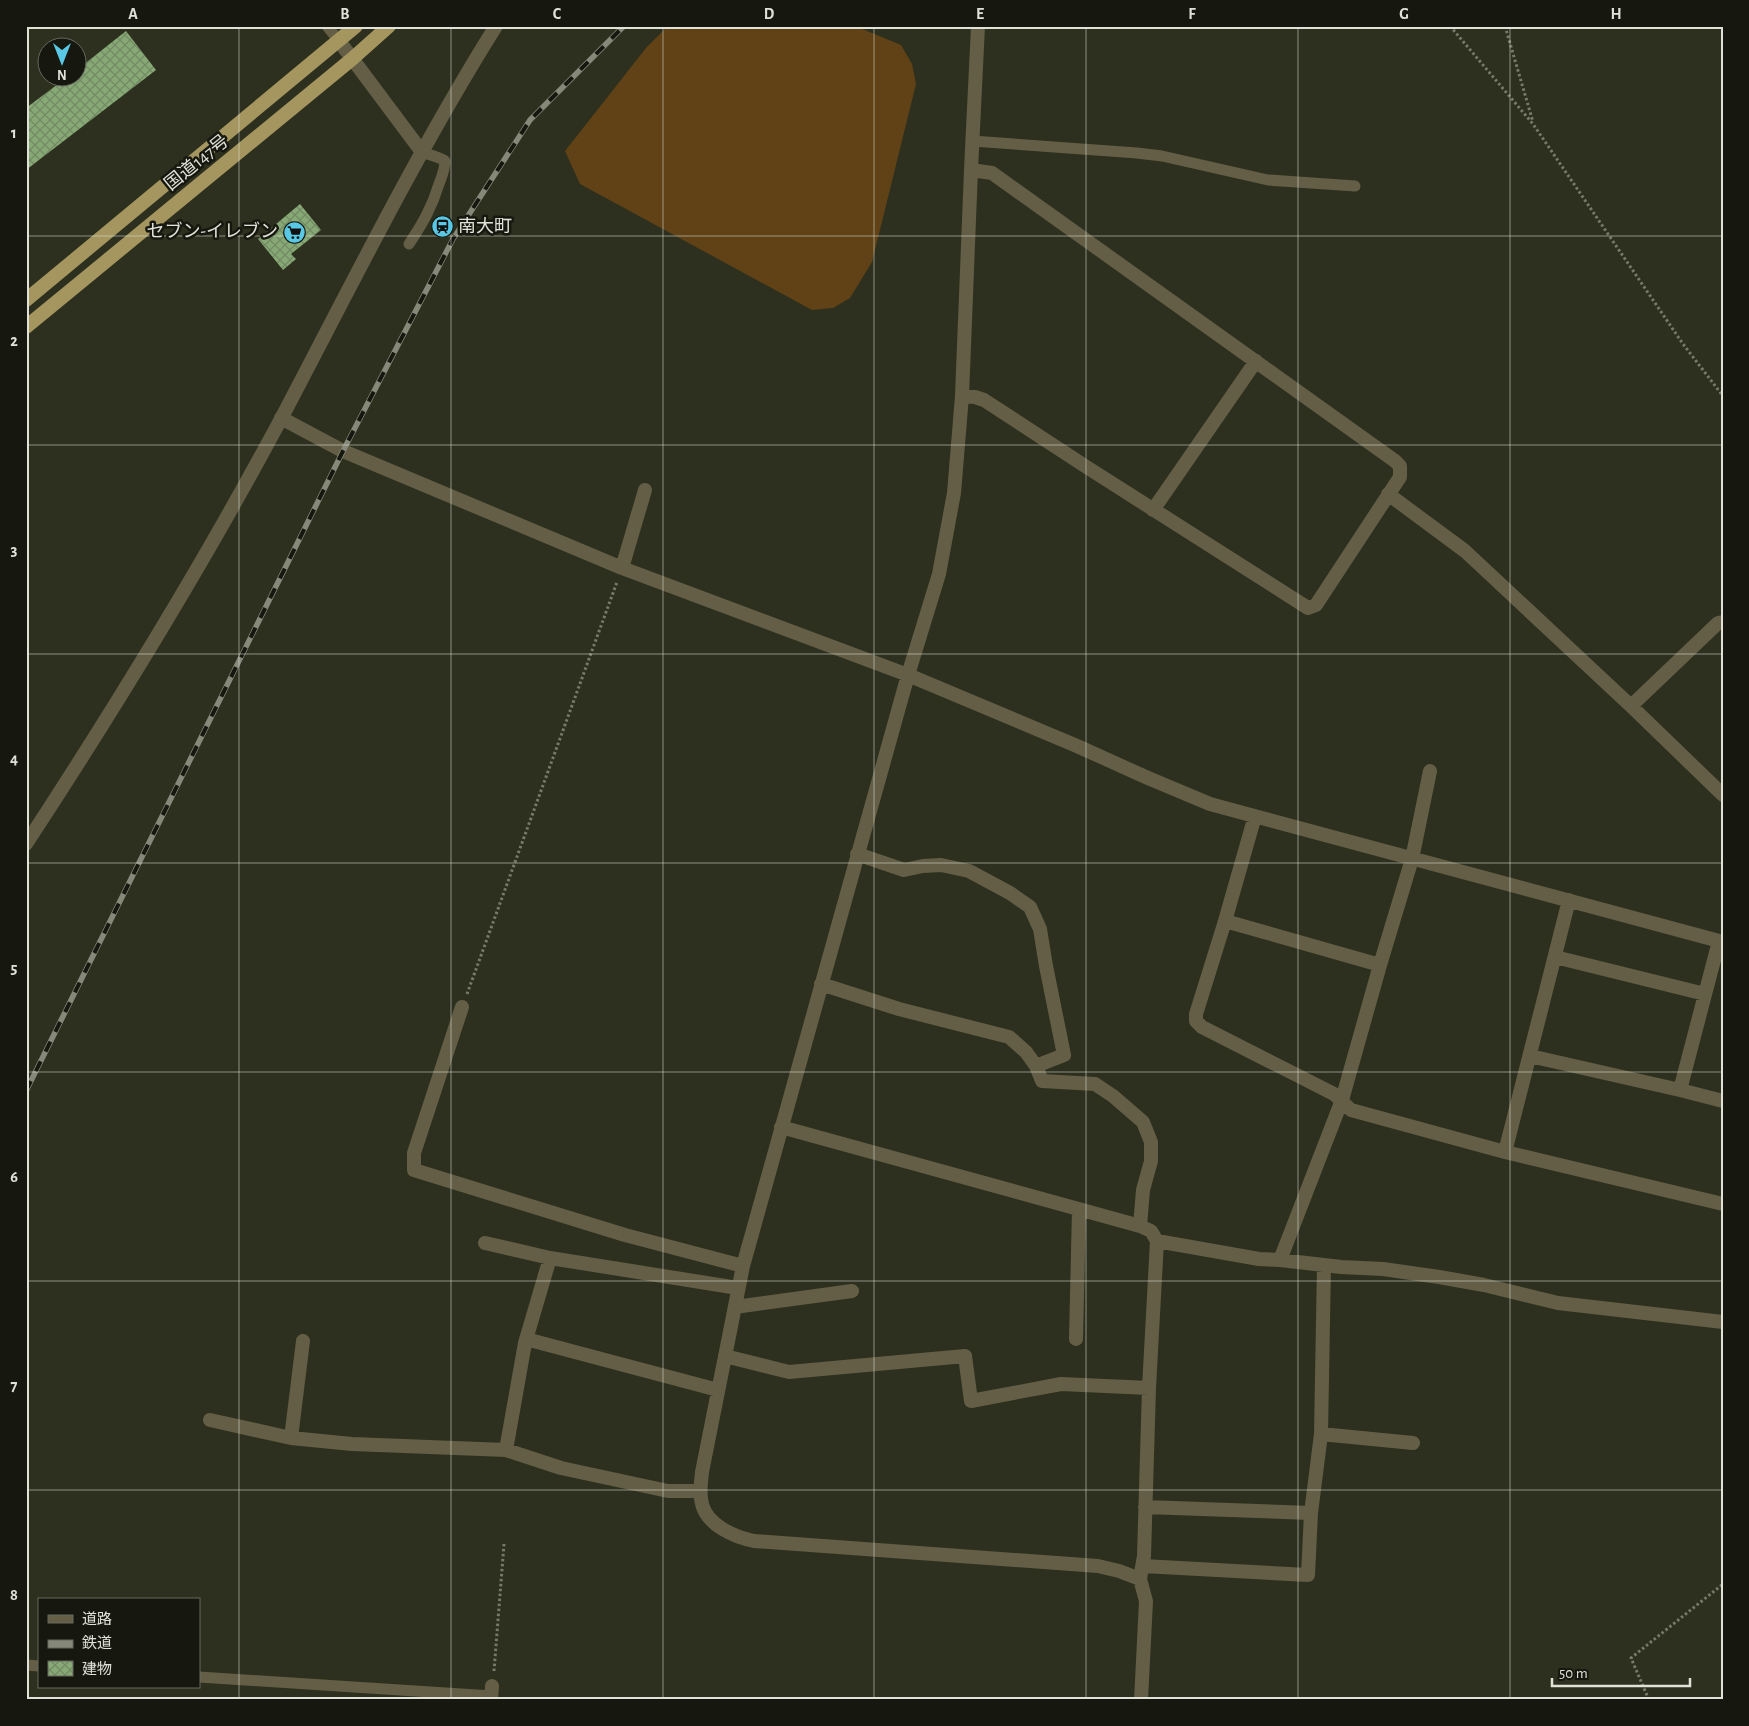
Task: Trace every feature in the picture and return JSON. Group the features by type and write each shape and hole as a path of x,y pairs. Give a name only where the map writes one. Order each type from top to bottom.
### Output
{"highway":[{"name":"国道147号","path":"26,300 356,26"},
{"name":"国道147号","path":"26,327 352,59 389,26"}],"street":[{"path":"26,844 85,754 195,573 281,418 422,152 496,26"},
{"path":"978,26 962,396 954,493 940,565 857,854 743,1266 702,1472 700,1491 702,1505 708,1517 725,1530 741,1538 754,1541 1098,1566 1119,1571 1142,1573 1308,1575 1311,1513 1320,1434 1324,1265"},
{"path":"339,41 422,152"},
{"path":"962,396 984,400 1304,607 1311,608 1316,605 1400,476 1400,466 1395,461 992,172 971,170"},
{"path":"1153,510 1256,361"},
{"path":"281,418 343,451 622,568 908,675 1210,804 1721,942 1705,994 1680,1090"},
{"path":"622,568 645,490"},
{"path":"1388,494 1465,551 1723,795"},
{"path":"1630,706 1718,623 1723,622"},
{"path":"1280,1260 1342,1100 1412,859 1430,771"},
{"path":"1255,816 1196,1014 1196,1021 1202,1027 1334,1094 1351,1110 1505,1152 1723,1204"},
{"path":"857,854 904,870 941,865 970,870 1030,907 1040,929 1064,1055 1036,1066"},
{"path":"1505,1152 1570,900"},
{"path":"1225,921 1380,965"},
{"path":"1555,957 1705,994"},
{"path":"821,984 899,1009 1009,1037 1026,1052 1036,1066 1042,1081 1094,1084 1114,1096 1142,1122 1151,1142 1151,1161 1142,1190 1140,1226"},
{"path":"462,1006 414,1153 414,1170 625,1235 743,1266"},
{"path":"1530,1056 1723,1101"},
{"path":"781,1127 1140,1226 1151,1231 1157,1241 1142,1573 1146,1602 1141,1700"},
{"path":"1076,1339 1079,1209"},
{"path":"1157,1241 1259,1259 1383,1269 1440,1277 1484,1285 1558,1303 1723,1322"},
{"path":"485,1244 550,1258 738,1288"},
{"path":"506,1450 526,1339 550,1258"},
{"path":"734,1307 852,1291"},
{"path":"526,1339 718,1390"},
{"path":"291,1438 303,1341"},
{"path":"725,1356 790,1372 965,1356 971,1401 1061,1384 1149,1388"},
{"path":"210,1420 291,1438 352,1444 506,1450 562,1468 668,1491 700,1491"},
{"path":"1320,1434 1413,1443"},
{"path":"1145,1507 1311,1513"}],"lane":[{"path":"327,26 339,41"},
{"path":"972,141 1137,153 1162,156 1268,180 1355,186"},
{"path":"409,244 426,220 445,167 444,161 441,158 435,158 422,152"},
{"path":"200,1677 492,1694"}],"path":[{"path":"1450,26 1533,124 1684,344 1723,396"},
{"path":"1505,26 1533,124"},
{"path":"462,1006 622,568"},
{"path":"492,1694 504,1544"},
{"path":"1649,1700 1631,1658 1723,1584"}],"shaded area":[{"path":"668,26 855,26 901,45 912,64 916,84 872,262 850,298 833,308 812,310 580,184 565,151 646,48"}],"building":[{"path":"126,31 156,70 26,170 26,108 53,88 88,88 88,61"},
{"path":"300,204 321,230 291,254 296,259 283,270 258,239"}],"railway":[{"path":"26,1091 343,451 453,239 530,120 624,26"}],"place":[{"name":"南大町","path":"442,227"},
{"name":"セブン-イレブン","path":"294,232"}]}
